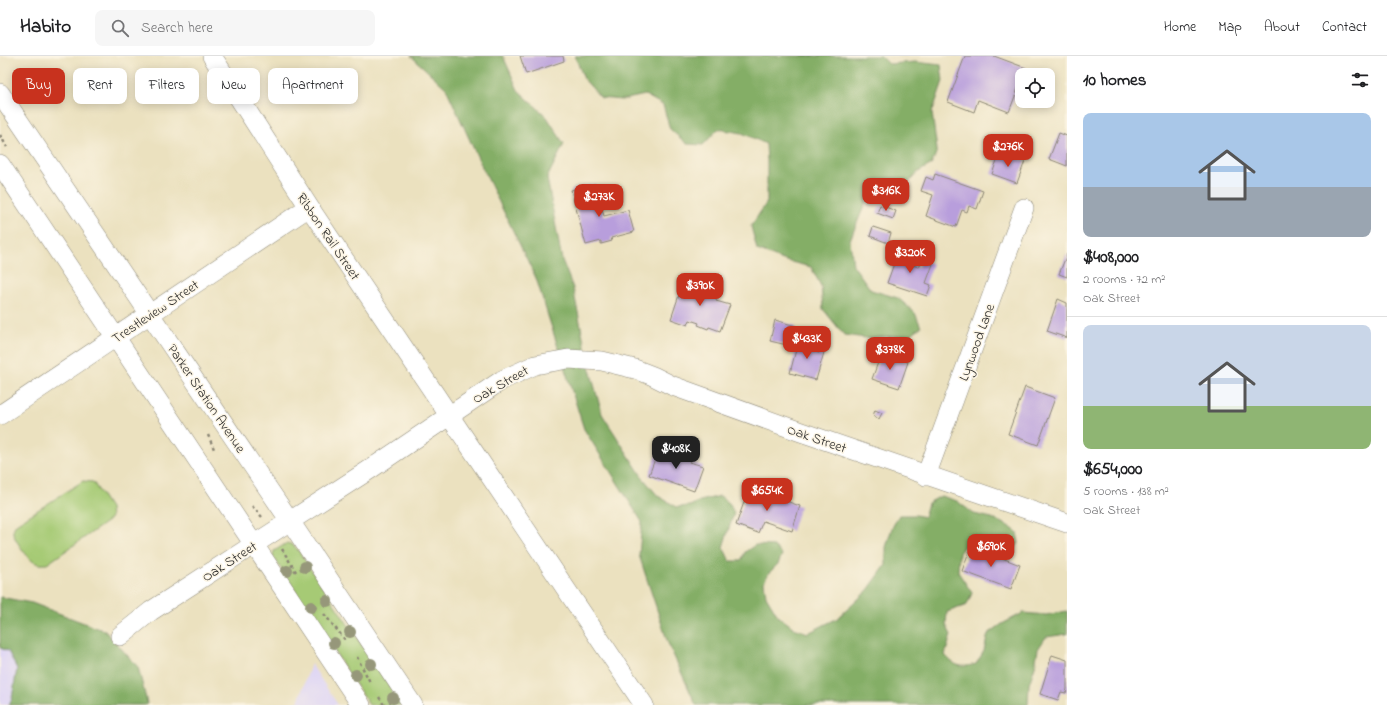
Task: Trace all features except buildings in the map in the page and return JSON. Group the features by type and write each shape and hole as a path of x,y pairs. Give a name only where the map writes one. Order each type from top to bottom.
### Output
{"street":[{"name":"Ribbon Rail Street","path":"212,56 309,207 644,705"},
{"name":"Parker Station Avenue","path":"0,93 290,520 413,705"},
{"path":"0,164 361,705"},
{"name":"Trestleview Street","path":"0,415 309,207"},
{"name":"Lynwood Lane","path":"926,476 1024,208"},
{"name":"Oak Street","path":"120,636 150,611 369,470 502,380 535,365 568,359 602,361 635,369 673,386 926,476 1067,523"}],"path":[{"path":"207,432 216,455"},
{"path":"248,500 264,520"},
{"path":"280,546 296,573"},
{"path":"321,610 347,642"},
{"path":"354,652 372,686"},
{"path":"376,692 384,705"}],"shaded area":[{"path":"0,648 8,650 40,692 36,705 0,705"},
{"path":"311,664 338,705 297,705"}],"green space":[{"path":"411,56 503,56 518,90 547,117 564,144 547,178 562,260 573,288 589,366 602,414 643,478 658,496 677,507 690,506 700,501 720,496 729,503 734,513 723,547 730,561 741,561 745,552 755,545 774,546 782,555 778,564 769,573 764,582 766,596 778,616 794,628 808,633 838,618 868,590 886,565 886,547 892,528 899,515 916,515 924,517 928,503 941,496 957,501 974,514 992,518 1010,527 1017,532 1019,543 1014,550 972,535 959,553 958,572 972,593 967,605 947,612 946,625 951,635 945,655 959,666 976,664 984,651 988,634 1002,624 1023,613 1046,615 1067,611 1067,634 1046,637 1038,649 1035,666 1029,684 1028,705 696,705 668,643 639,555 642,522 584,429 536,278 483,169 446,88"},
{"path":"575,56 881,56 889,64 915,62 941,65 943,81 932,113 937,150 932,164 918,172 904,188 889,194 869,194 850,240 853,265 871,290 898,298 915,313 921,327 910,335 866,338 844,335 823,309 821,286 811,267 783,260 757,250 751,226 767,202 766,144 742,133 718,129 703,145 687,144 670,129 663,105 645,95 622,100 601,98 584,79"},
{"path":"83,481 93,482 110,508 111,517 108,521 47,564 39,564 34,562 25,554 14,536 13,532 15,525"},
{"path":"287,543 293,545 298,550 402,705 369,705 273,556 274,551"},
{"path":"0,597 32,603 105,631 138,667 147,703 146,705 9,705 12,698 17,669 8,651 0,648"}]}
